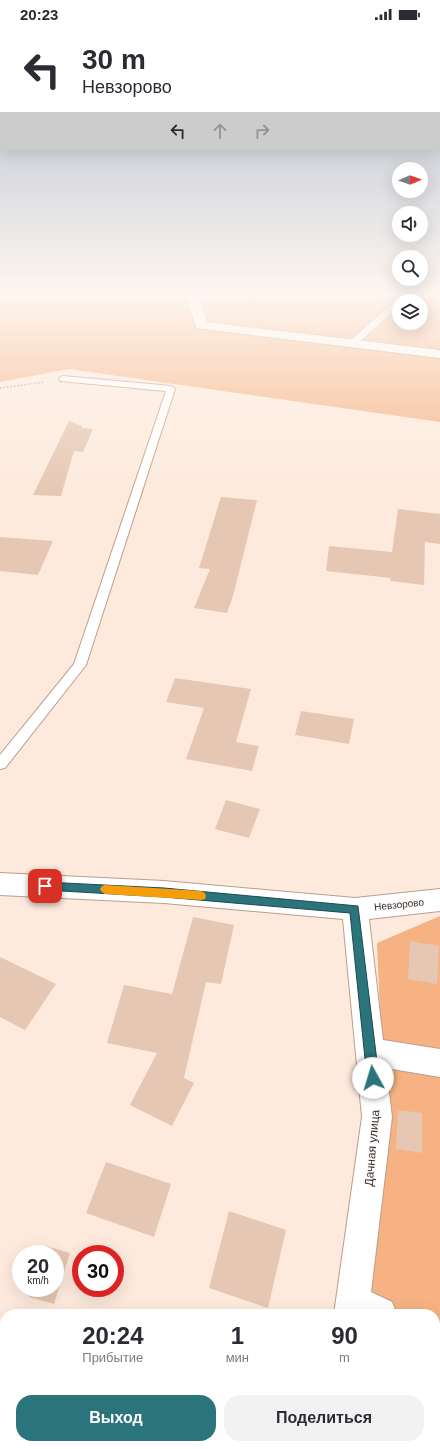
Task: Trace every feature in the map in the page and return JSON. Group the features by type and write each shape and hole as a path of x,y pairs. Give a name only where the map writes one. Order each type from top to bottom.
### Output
{"street":[{"name":"Невзорово","path":"0,884 164,892 355,909 440,900"},
{"name":"Дачная улица","path":"355,909 377,1117 362,1309"},
{"path":"371,1052 440,1063"}],"lane":[{"path":"0,764 80,666 170,389 63,379"}],"path":[{"path":"0,388 63,379"}],"shaded area":[{"path":"0,361 440,361 440,422 69,369 0,382"},
{"path":"440,916 440,1309 347,1309 386,1159 377,943"}],"building":[{"path":"69,421 82,426 82,428 93,429 83,452 74,451 61,496 33,495"},
{"path":"221,497 257,500 233,596 227,613 194,608 210,569 199,568"},
{"path":"398,509 440,514 440,544 425,542 424,585 390,581 391,578 326,571 329,546 392,552"},
{"path":"0,537 53,541 38,575 0,571"},
{"path":"175,678 251,689 236,742 259,746 252,771 186,759 204,708 166,702"},
{"path":"301,711 354,719 349,744 295,735"},
{"path":"226,800 260,809 249,838 215,829"},
{"path":"193,917 234,925 221,984 206,982 184,1078 194,1083 172,1126 130,1105 157,1053 107,1043 124,985 172,994"},
{"path":"410,941 439,946 437,984 408,979"},
{"path":"0,957 56,984 25,1030 0,1017"},
{"path":"398,1110 422,1113 422,1153 396,1149"},
{"path":"106,1162 171,1184 154,1237 86,1213"},
{"path":"229,1211 286,1230 268,1308 209,1288"},
{"path":"64,1251 70,1253 64,1272"},
{"path":"29,1297 56,1297 54,1304"}],"slow traffic":[{"path":"105,889 164,892 201,896"}],"route":[{"path":"45,886 164,892 355,909 373,1078"}]}
